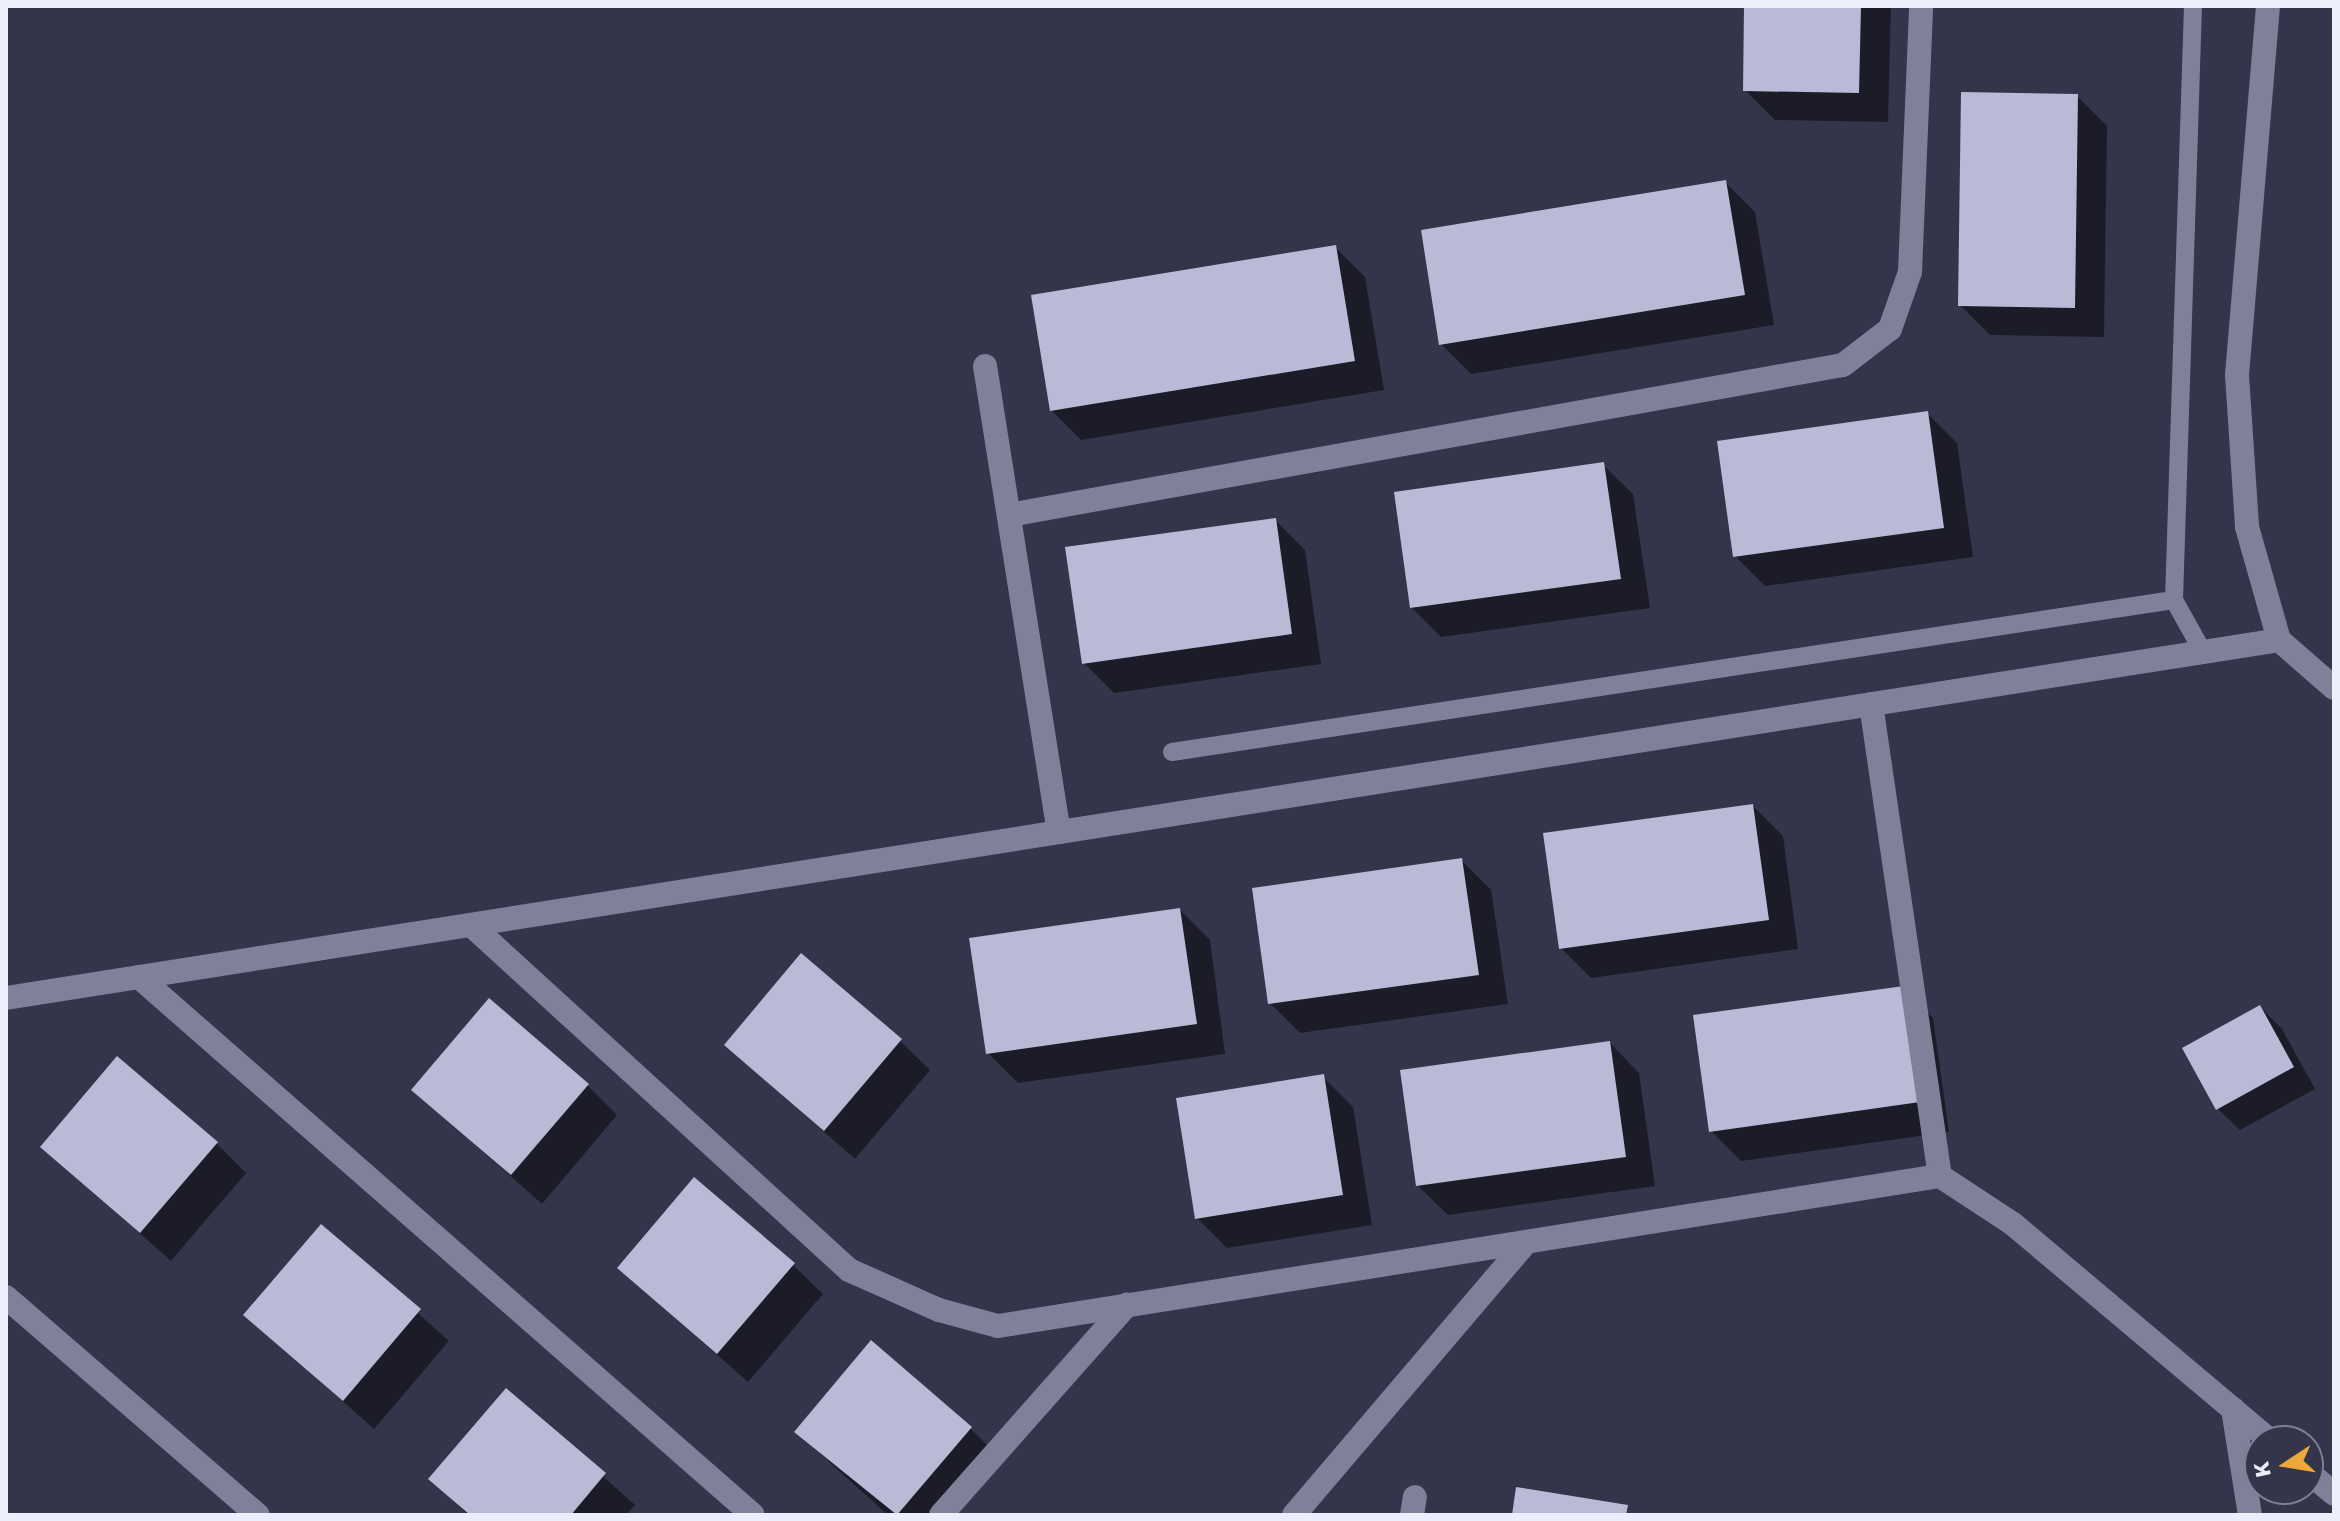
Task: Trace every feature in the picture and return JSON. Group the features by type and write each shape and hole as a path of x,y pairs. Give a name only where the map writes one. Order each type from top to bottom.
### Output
{"street":[{"path":"1009,515 1843,365 1890,329 1910,272 1921,6"},
{"path":"2268,6 2237,375 2247,527 2279,640 2334,688"},
{"path":"985,366 1059,832"},
{"path":"6,998 2279,640"},
{"path":"1871,704 1940,1176"},
{"path":"471,925 849,1270 998,1326 1940,1176 2013,1224 2252,1425"},
{"path":"139,977 753,1515"},
{"path":"1294,1515 1526,1242"},
{"path":"6,1297 258,1515"},
{"path":"941,1515 1127,1305"},
{"path":"2233,1409 2250,1515"}],"lane":[{"path":"2193,6 2174,600 2203,652"},
{"path":"1172,752 2174,600"}],"building":[{"path":"1744,6 1861,6 1859,93 1743,91"},
{"path":"1961,92 2078,94 2075,308 1958,306"},
{"path":"1726,180 1745,295 1439,345 1421,230"},
{"path":"1336,245 1355,361 1050,411 1031,295"},
{"path":"1928,411 1944,528 1733,557 1717,441"},
{"path":"1604,462 1621,579 1410,608 1394,492"},
{"path":"1276,518 1292,634 1082,664 1065,547"},
{"path":"1753,804 1769,920 1559,949 1543,833"},
{"path":"1462,858 1479,975 1268,1004 1252,888"},
{"path":"1180,908 1197,1024 986,1054 969,938"},
{"path":"801,953 902,1039 824,1131 724,1045"},
{"path":"1904,986 1920,1102 1709,1132 1693,1015"},
{"path":"489,998 589,1084 511,1175 411,1090"},
{"path":"2260,1005 2294,1067 2216,1110 2182,1048"},
{"path":"1610,1041 1626,1157 1416,1186 1400,1070"},
{"path":"117,1056 218,1142 140,1233 40,1147"},
{"path":"1324,1074 1343,1195 1195,1219 1176,1098"},
{"path":"694,1177 795,1263 717,1354 617,1268"},
{"path":"321,1224 421,1309 343,1401 243,1315"},
{"path":"871,1340 972,1427 897,1515 794,1432"},
{"path":"506,1388 606,1473 571,1515 470,1515 428,1479"},
{"path":"1516,1487 1628,1505 1626,1515 1512,1515"}]}
